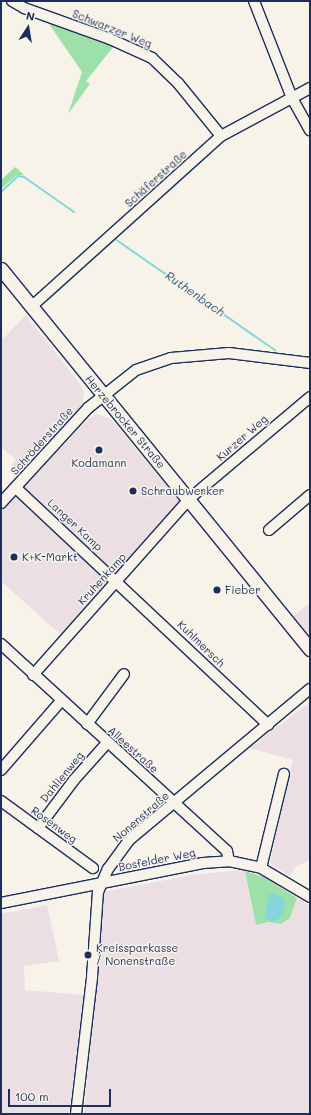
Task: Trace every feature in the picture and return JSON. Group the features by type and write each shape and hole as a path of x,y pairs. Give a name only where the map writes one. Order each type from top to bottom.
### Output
{"main road":[{"name":"Herzebrocker Straße","path":"1,269 310,649"}],"street":[{"name":"Schwarzer Weg","path":"12,1 24,8 110,39 152,58 178,82 221,136"},
{"path":"254,1 292,98 310,130"},
{"name":"Schäferstraße","path":"31,307 221,136 310,88"},
{"name":"Schröderstraße","path":"1,503 102,395 136,370 178,357 229,353 310,363"},
{"name":"Kurzer Weg","path":"189,499 310,396"},
{"name":"Langer Kamp","path":"16,488 117,580"},
{"path":"269,530 310,495"},
{"name":"Kruhenkamp","path":"33,674 189,499"},
{"name":"Kuhlmersch","path":"117,580 268,725"},
{"name":"Alleestraße","path":"1,644 107,743 227,851 229,861"},
{"path":"87,724 124,674"},
{"name":"Nonenstraße","path":"76,1114 92,976 98,892 115,856 128,842 310,689"},
{"path":"1,770 61,700"},
{"name":"Dahlienweg","path":"38,828 74,780 107,743"},
{"path":"261,868 284,774"},
{"name":"Rosenweg","path":"1,801 93,868"},
{"name":"Bosfelder Weg","path":"1,903 203,863 229,861 261,868 310,897"}],"shaded area":[{"path":"26,315 81,385 84,393 81,406 72,419 23,473 12,465 16,459 1,447 1,341"},
{"path":"97,414 111,419 180,502 61,635 1,581 1,511 89,418"},
{"path":"310,603 310,635 293,616"},
{"path":"310,702 310,860 297,866 289,876 270,863 293,760 249,748"},
{"path":"242,870 245,871 256,925 290,918 297,898 310,906 310,1114 84,1114 104,892 191,875"},
{"path":"47,905 59,961 24,966 25,990 84,995 69,1114 1,1114 1,914"}],"green space":[{"path":"47,21 114,46 86,81 90,84 68,114 82,72"},
{"path":"15,167 24,175 17,175 1,189 1,180"},
{"path":"245,871 264,877 297,898 290,918 281,924 269,922 256,925"}],"water":[{"path":"273,893 284,899 285,903 282,915 274,922 264,918 269,895"}],"waterway":[{"path":"47,300 209,154"},
{"name":"Ruthenbach","path":"1,192 18,176 24,177 74,212"},
{"name":"Ruthenbach","path":"115,239 275,350"}],"place":[{"name":"Kodamann","path":"99,450"},
{"name":"Schraubwerker","path":"133,491"},
{"name":"K+K-Markt","path":"14,557"},
{"name":"Fieber","path":"217,590"},
{"name":"Kreissparkasse / Nonenstraße","path":"88,955"}]}
